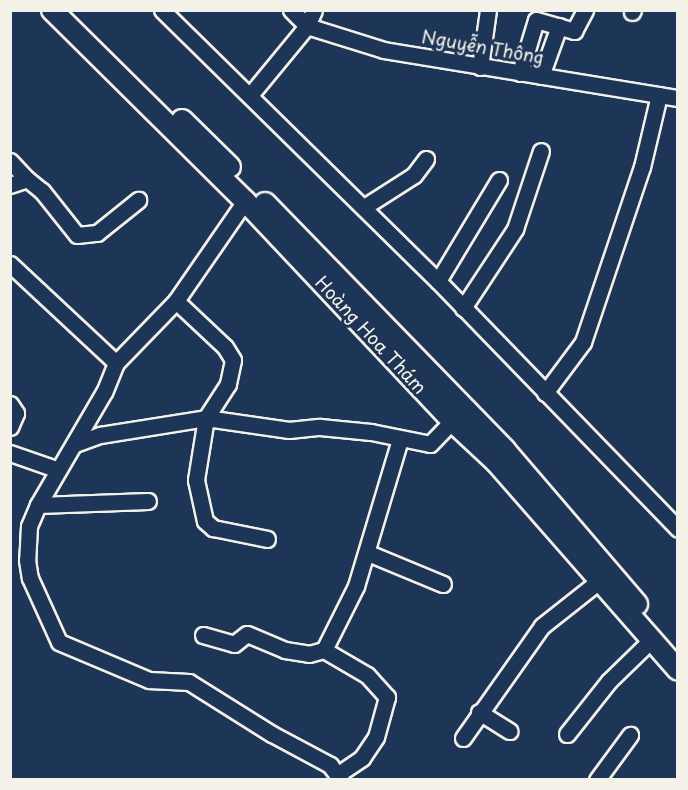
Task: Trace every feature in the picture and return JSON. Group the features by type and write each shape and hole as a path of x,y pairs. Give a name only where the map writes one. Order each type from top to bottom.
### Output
{"main road":[{"name":"Hoàng Hoa Thám","path":"52,10 249,196 452,421 496,462 678,670"},
{"name":"Hoàng Hoa Thám","path":"70,10 249,196 505,450 678,651"}],"street":[{"path":"162,10 251,94 438,281 678,529"},
{"name":"Nguyễn Thông","path":"291,10 307,26 384,50 678,98"},
{"path":"251,94 307,26 314,10"},
{"path":"480,67 489,10"},
{"path":"520,73 536,20 574,31 585,10"},
{"path":"541,76 559,26"},
{"path":"545,393 583,342 642,167 659,95"},
{"path":"463,308 515,229 542,152"},
{"path":"364,207 414,175 426,159"},
{"path":"10,161 27,180 42,191 77,235 97,233 138,200"},
{"path":"10,185 27,180"},
{"path":"438,281 499,180"},
{"path":"203,635 234,644 247,634 285,650 309,654 324,650 367,675 387,697 386,711 372,743 362,758 340,776 189,682 149,680 60,642 29,569 26,540 38,505 56,469 75,444 116,363 176,301 249,196"},
{"path":"10,264 116,363"},
{"path":"176,301 225,347 233,360 228,384 206,418 196,480 207,524 267,539"},
{"path":"10,404 16,413 10,427"},
{"path":"75,444 100,435 206,418 289,430 321,427 371,432 400,440 430,444 452,421"},
{"path":"324,650 368,553 400,440"},
{"path":"11,451 56,469"},
{"path":"38,505 148,501"},
{"path":"368,553 443,584"},
{"path":"463,738 479,712 542,626 599,581"},
{"path":"567,734 609,681 651,640"},
{"path":"479,712 509,731"},
{"path":"597,780 630,735"}]}
